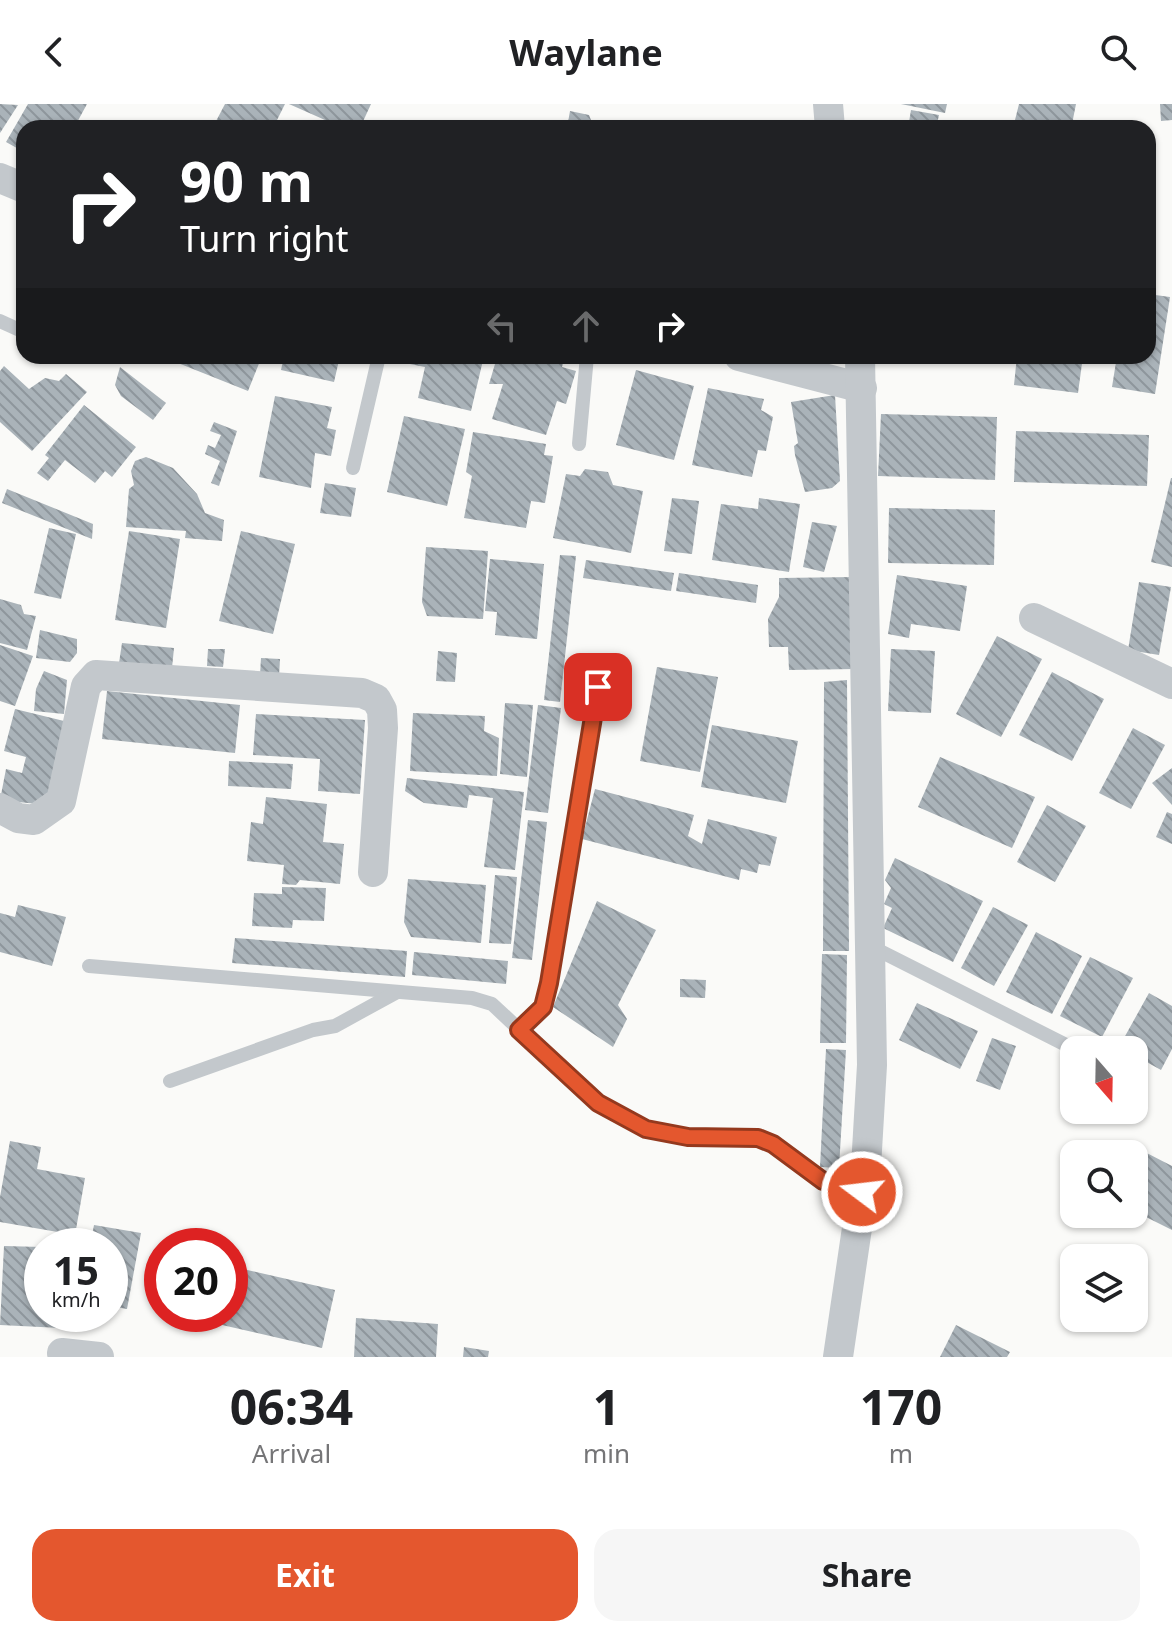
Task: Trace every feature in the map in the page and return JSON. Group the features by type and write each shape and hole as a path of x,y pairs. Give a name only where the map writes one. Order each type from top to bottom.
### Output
{"street":[{"path":"770,364 862,388"},
{"path":"838,1357 862,1192 872,1065 860,364"},
{"path":"1034,618 1172,684"},
{"path":"0,808 18,818 34,820 61,801 86,686 96,675 362,693 376,699 382,710 373,872"},
{"path":"62,1353 99,1357"}],"lane":[{"path":"353,468 377,364"},
{"path":"579,444 586,364"},
{"path":"519,1030 543,1007 549,983 598,687"},
{"path":"872,947 1060,1042"},
{"path":"89,966 397,992 492,1004 598,1103 646,1129 688,1137 758,1138 773,1144 823,1181 862,1192"},
{"path":"170,1081 313,1030 335,1026 397,992"}],"building":[{"path":"0,104 18,105 0,133"},
{"path":"28,104 87,104 78,120 19,120"},
{"path":"225,104 285,104 277,120 217,120"},
{"path":"289,104 371,104 364,120 325,120"},
{"path":"901,104 947,104 945,113"},
{"path":"1019,104 1076,104 1073,120 1015,120"},
{"path":"1160,104 1172,104 1172,120 1161,121"},
{"path":"911,110 939,115 938,120 909,120"},
{"path":"570,111 589,115 591,120 568,120"},
{"path":"16,125 16,148 6,142"},
{"path":"1156,295 1170,297 1155,394 1112,387 1116,364 1156,364"},
{"path":"180,364 259,364 248,391"},
{"path":"282,364 338,364 334,382 281,370"},
{"path":"410,364 482,364 471,411 418,398 425,367"},
{"path":"495,364 563,364 562,367 576,371 566,404 557,401 546,435 492,419 503,384 489,384"},
{"path":"1016,364 1082,364 1078,393 1014,385"},
{"path":"4,366 29,389 45,378 59,381 66,374 87,392 32,451 0,422 0,371"},
{"path":"120,367 166,403 153,420 121,396 115,385"},
{"path":"636,370 694,386 674,460 616,445"},
{"path":"708,388 764,399 761,410 773,417 766,451 758,450 752,477 692,465"},
{"path":"835,395 840,481 832,488 805,492 795,455 794,446 798,443 791,402"},
{"path":"275,396 332,407 327,428 336,430 331,456 315,453 311,488 259,477"},
{"path":"84,405 136,447 112,477 105,471 95,483 65,460 48,481 37,473 49,458 45,455"},
{"path":"881,414 997,417 995,480 878,476"},
{"path":"404,416 465,429 447,506 387,492"},
{"path":"214,422 237,431 219,486 211,483 220,461 205,454 208,445 215,448 221,435 210,431"},
{"path":"1016,431 1149,435 1147,486 1014,482"},
{"path":"473,432 546,444 544,455 553,456 545,503 531,501 526,528 464,518 472,476 466,472"},
{"path":"146,457 173,468 197,494 205,513 224,520 222,541 185,538 186,531 126,527 129,489 134,485 131,471 135,461"},
{"path":"585,469 608,472 613,485 643,491 631,553 553,538 566,474 580,476"},
{"path":"1172,478 1172,567 1151,562"},
{"path":"325,483 356,488 351,517 320,513"},
{"path":"7,489 93,524 92,539 2,503"},
{"path":"672,498 699,501 692,554 664,551"},
{"path":"759,498 800,504 789,572 712,560 721,504 758,509"},
{"path":"889,508 995,510 994,565 888,563"},
{"path":"812,522 837,526 824,572 803,567"},
{"path":"49,528 76,534 61,599 34,593"},
{"path":"129,531 180,539 166,628 115,620"},
{"path":"241,531 295,544 273,634 219,621"},
{"path":"426,547 488,551 483,619 427,616 422,602"},
{"path":"560,555 576,556 560,702 544,700"},
{"path":"490,559 544,564 537,639 495,635 497,612 485,611"},
{"path":"586,560 674,573 671,591 583,578"},
{"path":"679,573 758,585 756,603 676,591"},
{"path":"897,575 967,586 960,631 911,624 909,638 888,634"},
{"path":"855,577 856,669 789,670 788,647 769,647 768,619 779,597 779,578"},
{"path":"1139,582 1171,587 1159,655 1128,650"},
{"path":"0,599 21,605 24,614 36,616 27,650 0,643"},
{"path":"40,630 77,639 77,653 70,662 36,658"},
{"path":"997,636 1042,659 1001,737 956,714"},
{"path":"122,643 174,648 172,668 119,663"},
{"path":"0,645 33,656 15,706 0,701"},
{"path":"208,649 225,649 223,667 207,666"},
{"path":"891,649 935,651 931,713 888,711"},
{"path":"438,651 457,653 455,682 436,681"},
{"path":"261,658 280,659 279,677 260,675"},
{"path":"657,667 718,677 700,772 640,761"},
{"path":"44,671 67,680 64,714 34,711 36,689"},
{"path":"1052,672 1104,699 1072,761 1019,735"},
{"path":"847,680 849,951 823,951 824,682"},
{"path":"107,691 240,705 235,753 102,739"},
{"path":"505,703 533,705 527,777 500,774"},
{"path":"538,705 561,708 548,813 525,810"},
{"path":"15,709 64,721 46,805 0,800 6,769 22,773 26,757 4,751"},
{"path":"413,713 485,716 484,731 499,738 497,776 410,771"},
{"path":"256,714 365,720 360,794 318,791 320,759 253,755"},
{"path":"712,725 798,741 786,803 701,787"},
{"path":"1133,728 1165,745 1131,809 1099,793"},
{"path":"940,757 1035,797 1012,848 918,807"},
{"path":"229,761 293,764 291,789 228,786"},
{"path":"1172,768 1172,805 1152,783"},
{"path":"407,778 524,792 515,870 484,867 493,798 469,795 467,808 424,803 405,791"},
{"path":"595,789 694,815 688,836 702,844 708,819 777,837 770,866 759,864 757,873 741,869 739,880 582,839"},
{"path":"266,797 327,804 323,842 344,844 340,884 300,880 296,885 282,884 284,865 247,861 251,822 263,824"},
{"path":"1047,805 1086,826 1055,882 1017,862"},
{"path":"1167,812 1172,814 1172,844 1156,837"},
{"path":"528,820 547,822 532,960 512,958"},
{"path":"895,858 983,901 953,962 883,928 892,908 884,904 891,888 885,880"},
{"path":"495,875 517,877 511,944 489,943"},
{"path":"408,879 486,885 481,943 411,937 404,922"},
{"path":"282,887 326,888 324,921 293,920 292,928 252,926 254,893 282,894"},
{"path":"597,901 656,930 618,1005 627,1019 613,1047 553,1007"},
{"path":"18,905 66,917 52,966 0,952 0,913 15,917"},
{"path":"993,907 1028,925 994,986 961,968"},
{"path":"1036,932 1082,956 1052,1014 1006,992"},
{"path":"235,938 407,951 405,977 232,963"},
{"path":"414,952 508,961 506,984 412,975"},
{"path":"822,954 847,955 846,1043 820,1043"},
{"path":"1090,957 1133,978 1103,1036 1060,1016"},
{"path":"680,979 706,980 705,998 680,997"},
{"path":"1149,993 1172,1006 1172,1049 1161,1070 1148,1063 1148,1036 1125,1036"},
{"path":"917,1003 978,1031 960,1069 899,1040"},
{"path":"992,1038 1016,1046 1000,1090 976,1081"},
{"path":"826,1049 846,1050 839,1168 820,1167"},
{"path":"10,1141 41,1147 37,1169 85,1178 76,1228 35,1228 0,1222 0,1197"},
{"path":"1148,1154 1172,1166 1172,1230 1148,1218"},
{"path":"128,1231 141,1233 128,1304"},
{"path":"4,1246 24,1247 24,1326 0,1325"},
{"path":"248,1270 335,1290 322,1348 248,1331"},
{"path":"356,1318 438,1324 436,1357 354,1357"},
{"path":"956,1325 1010,1352 1007,1357 940,1357"},
{"path":"464,1347 489,1351 488,1357 463,1357"}],"route":[{"path":"598,687 549,983 543,1007 519,1030 598,1103 646,1129 688,1137 758,1138 773,1144 808,1173 823,1181 862,1192"}]}
